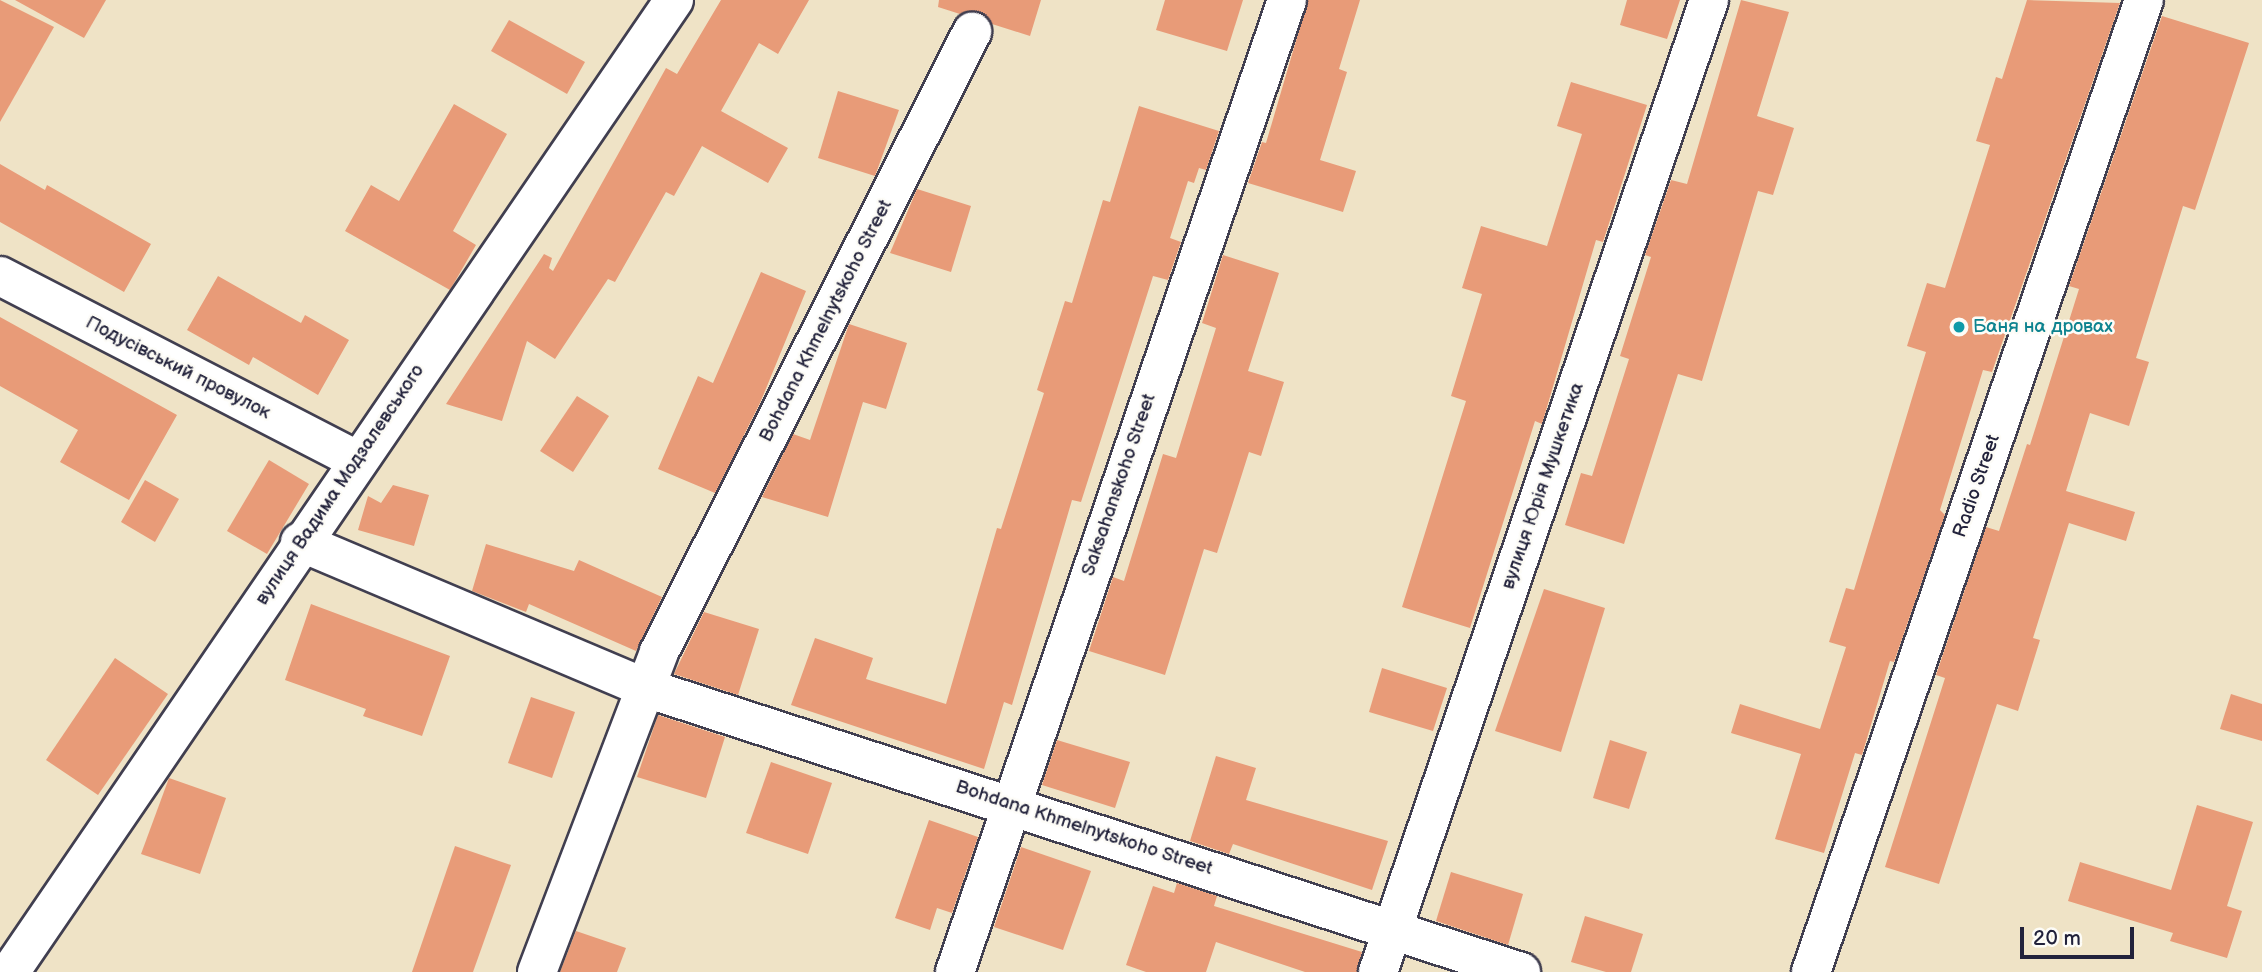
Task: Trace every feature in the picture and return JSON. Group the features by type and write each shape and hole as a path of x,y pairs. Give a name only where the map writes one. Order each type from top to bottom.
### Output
{"street":[{"name":"вулиця Вадима Модзалевського","path":"10,972 356,460 674,0"},
{"name":"Saksahanskoho Street","path":"955,972 1009,804 1287,0"},
{"name":"вулиця Юрія Мушкетика","path":"1378,972 1709,0"},
{"name":"Radio Street","path":"1811,972 2144,0"},
{"name":"Bohdana Khmelnytskoho Street","path":"646,688 659,652 972,32"},
{"name":"Подусівський провулок","path":"0,276 356,460"},
{"name":"Bohdana Khmelnytskoho Street","path":"300,542 646,688 1521,972"},
{"path":"537,972 646,688"}],"building":[{"path":"0,0 54,27 0,122"},
{"path":"15,0 106,0 84,38"},
{"path":"721,0 809,0 778,54 759,43 721,111 788,148 768,183 702,146 674,196 666,192 615,282 608,279 555,359 527,341 502,421 446,404 544,254 552,258 549,268 553,271 666,68 677,74"},
{"path":"939,0 1041,0 1030,36 992,24 981,12 960,14 938,7"},
{"path":"1165,0 1243,0 1227,51 1156,30"},
{"path":"1308,0 1360,0 1339,69 1347,72 1320,160 1356,171 1343,212 1248,183 1262,142 1266,143"},
{"path":"1627,0 1680,0 1667,39 1620,25"},
{"path":"1741,0 1789,12 1757,116 1794,128 1773,195 1758,191 1702,381 1678,374 1624,544 1565,525 1581,473 1592,476 1629,359 1620,356 1651,257 1645,255 1671,180 1687,184"},
{"path":"2027,0 2120,3 1992,372 1983,370 1940,510 1945,515 1894,662 1890,661 1862,755 1855,753 1824,853 1775,839 1801,754 1731,733 1740,704 1820,729 1846,647 1829,642 1846,588 1854,590 1926,352 1907,346 1927,283 1945,288 1990,145 1976,141 1996,77 2002,79"},
{"path":"2162,16 2249,43 2195,210 2183,206 2136,358 2149,362 2129,426 2090,413 2066,491 2135,512 2126,541 2069,523 2033,638 2040,640 2018,711 1997,704 1939,884 1885,867 1945,678 1936,675 1986,527 1999,531 2027,444 2030,445 2079,289 2069,286"},
{"path":"509,20 585,62 567,94 491,51"},
{"path":"1571,82 1647,105 1603,242 1596,240 1542,424 1535,421 1470,628 1402,607 1466,401 1451,396 1482,294 1462,288 1481,226 1547,246 1582,134 1557,126"},
{"path":"838,91 899,110 875,176 818,158"},
{"path":"454,104 507,134 453,231 476,245 450,290 345,231 371,185 399,201"},
{"path":"1139,106 1219,131 1206,170 1199,168 1194,183 1188,181 1170,238 1181,242 1168,280 1153,276 1081,502 1072,500 1012,705 1004,702 984,769 791,705 815,638 873,658 866,679 946,704 997,528 1001,529 1044,393 1037,390 1065,301 1072,303 1103,200 1110,202"},
{"path":"0,164 45,190 47,185 151,244 124,292 0,222"},
{"path":"917,189 971,206 951,272 890,253"},
{"path":"1223,255 1279,273 1248,371 1284,382 1261,456 1249,452 1217,553 1204,549 1165,675 1089,651 1113,577 1124,581 1163,454 1176,458 1216,328 1202,323"},
{"path":"761,272 806,291 760,403 715,493 658,469 698,376 713,383"},
{"path":"218,276 301,323 305,315 349,340 318,395 253,357 249,365 187,330"},
{"path":"0,317 177,415 129,500 60,462 78,430 0,386"},
{"path":"849,324 907,343 886,409 863,402 828,517 762,497 793,434 810,440"},
{"path":"577,396 609,416 573,472 540,451"},
{"path":"269,460 309,484 267,554 227,531"},
{"path":"145,480 179,499 155,542 121,522"},
{"path":"393,485 429,495 414,546 358,530 368,496 381,503"},
{"path":"486,544 574,571 579,560 662,597 636,651 529,604 526,612 472,591"},
{"path":"1544,589 1605,608 1561,752 1495,731"},
{"path":"311,604 450,656 422,736 363,716 366,709 285,680"},
{"path":"704,612 759,629 738,695 674,674"},
{"path":"115,658 168,694 98,795 46,760"},
{"path":"1382,668 1447,688 1433,731 1369,712"},
{"path":"2231,694 2262,704 2262,741 2220,729"},
{"path":"531,697 575,712 552,778 508,763"},
{"path":"658,715 725,737 706,798 637,777"},
{"path":"1057,740 1130,762 1115,808 1042,785"},
{"path":"1610,740 1647,752 1629,809 1593,798"},
{"path":"1216,756 1256,768 1246,800 1388,841 1372,890 1233,844 1229,854 1190,841"},
{"path":"771,762 832,783 808,854 746,833"},
{"path":"169,778 226,798 200,874 141,854"},
{"path":"2197,805 2253,822 2227,906 2242,911 2227,958 2170,941 2173,933 2068,901 2080,862 2171,890"},
{"path":"929,820 978,837 952,913 937,908 930,930 895,918"},
{"path":"455,846 511,865 473,972 412,972"},
{"path":"1021,847 1091,871 1063,950 994,927"},
{"path":"1451,872 1523,894 1508,945 1436,921"},
{"path":"1177,883 1217,896 1214,906 1362,952 1357,972 1305,972 1216,942 1206,972 1146,972 1126,965 1153,886 1174,893"},
{"path":"1585,916 1643,934 1631,972 1606,972 1571,962"},
{"path":"576,931 626,948 617,972 560,972"}],"place":[{"name":"Баня на дровах","path":"1959,327"}]}
